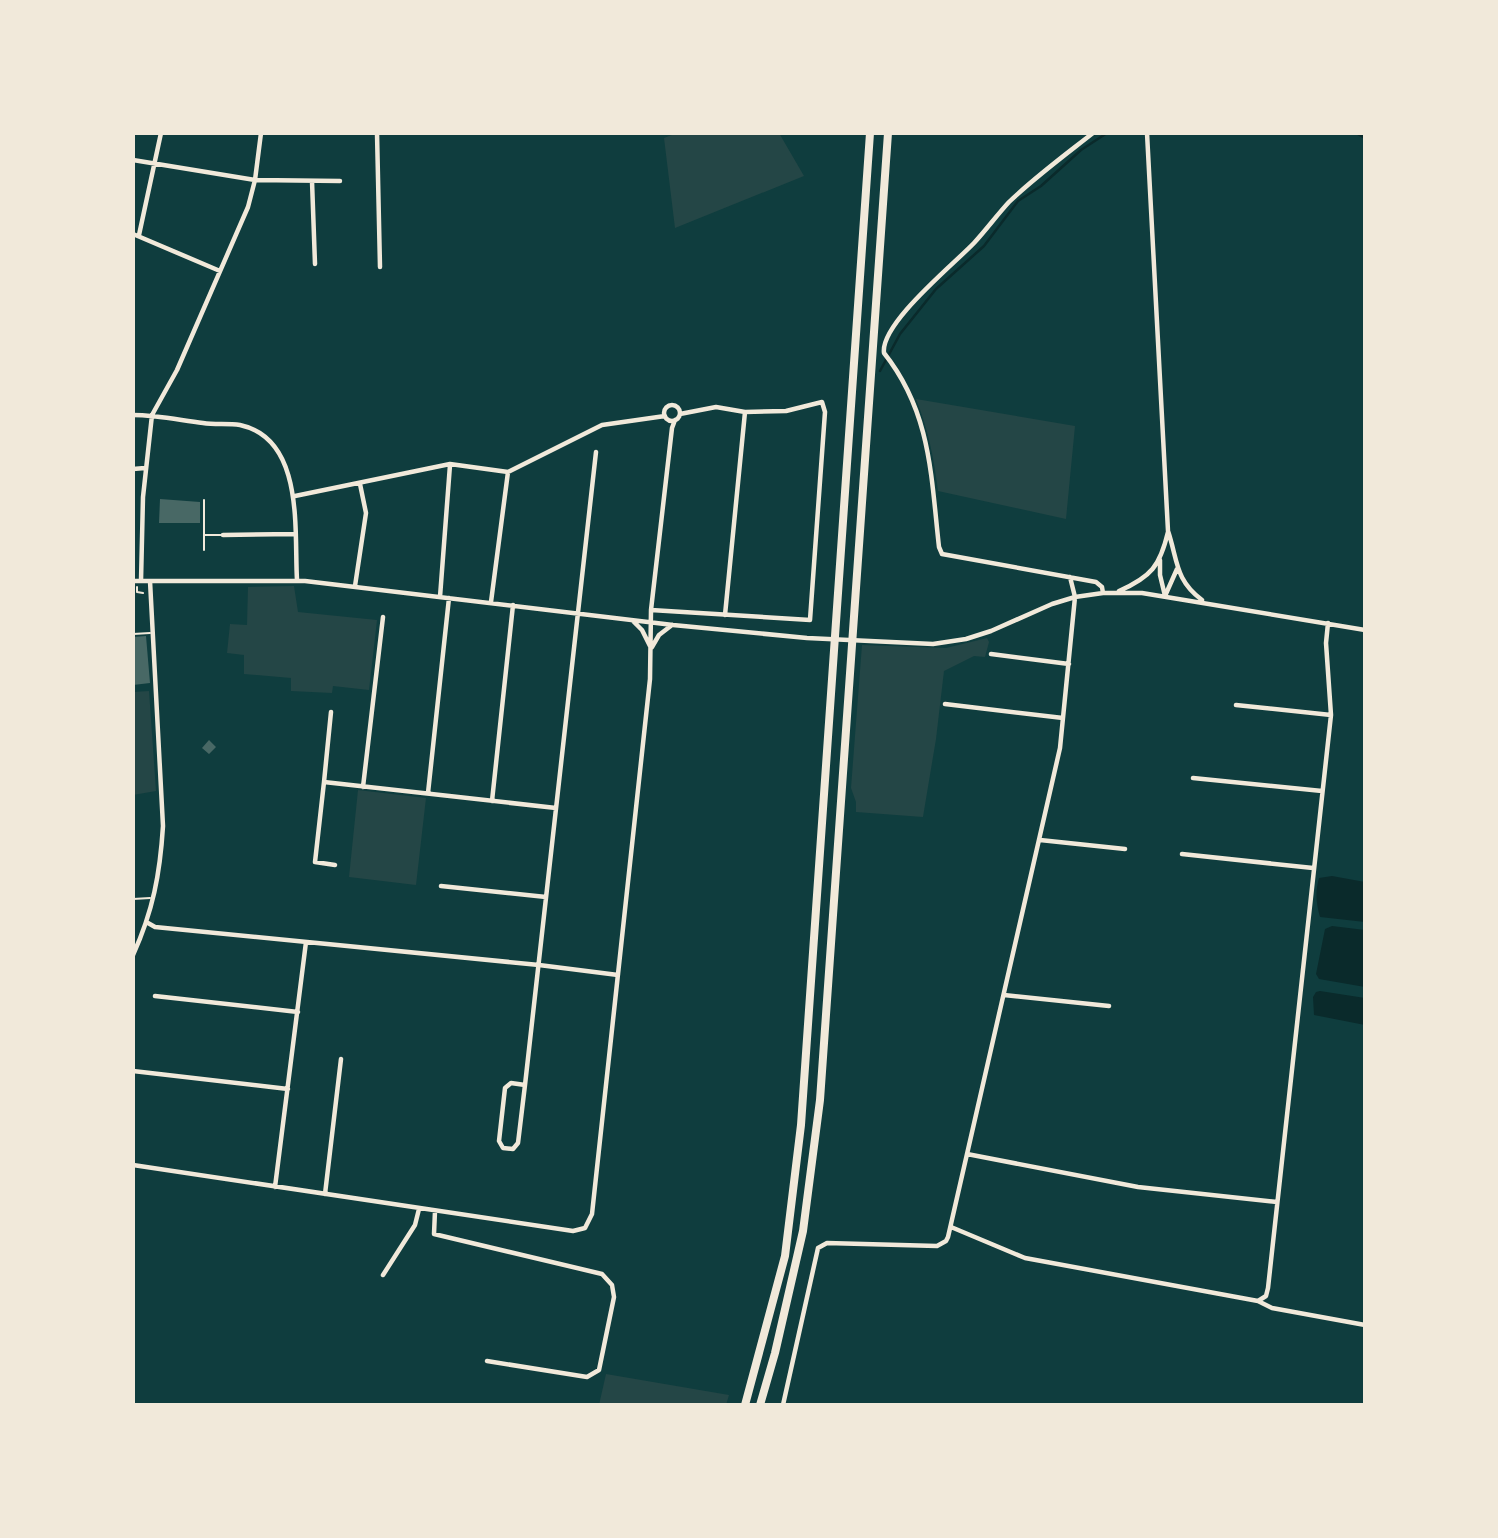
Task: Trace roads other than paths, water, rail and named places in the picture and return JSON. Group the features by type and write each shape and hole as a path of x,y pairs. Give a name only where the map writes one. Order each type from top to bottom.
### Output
{"highway":[{"path":"745,1405 785,1256 801,1125 870,133"},
{"path":"760,1405 803,1231 820,1100 888,133"}],"street":[{"path":"139,235 162,133"},
{"path":"261,133 255,180 248,207 177,370 152,415 145,468 137,581 297,580 673,625 807,638 933,644 991,631 1052,604 1075,597 1117,592 1205,602 1365,630"},
{"path":"377,133 380,267"},
{"path":"1093,133 1009,202 975,242 934,281 893,326 885,339 884,354 924,430 930,455 939,547 942,554 1096,582 1102,587 1103,593"},
{"path":"1147,133 1168,531 1181,579 1189,591 1205,602"},
{"path":"133,160 255,180 340,181"},
{"path":"313,181 315,264"},
{"path":"133,234 220,271"},
{"path":"133,1165 573,1231 584,1228 592,1214 651,649 651,610 672,428 680,414 716,407 745,412 786,411 822,402 825,412 810,620 651,610"},
{"path":"676,420 668,420 664,411 670,405 678,407 680,414"},
{"path":"725,615 745,412"},
{"path":"133,415 152,415 205,424 240,425 257,432 275,448 295,496 297,580"},
{"path":"295,496 450,464 508,472 602,425 665,416"},
{"path":"525,1084 511,1083 506,1088 499,1141 503,1148 513,1149 519,1143 596,452"},
{"path":"440,597 450,464"},
{"path":"133,469 145,468"},
{"path":"491,602 508,472"},
{"path":"355,586 366,513 360,484"},
{"path":"1165,596 1160,575 1160,559 1168,531"},
{"path":"133,534 141,535"},
{"path":"223,535 296,534"},
{"path":"1117,592 1149,575 1160,559"},
{"path":"1165,596 1177,569"},
{"path":"783,1405 817,1248 827,1243 937,1246 948,1237 1060,748 1075,597 1070,577"},
{"path":"133,955 148,923 161,864 163,826 149,581"},
{"path":"428,793 449,598"},
{"path":"492,801 513,605"},
{"path":"363,787 383,617"},
{"path":"631,620 642,630 651,649"},
{"path":"1258,1301 1266,1296 1268,1289 1331,715 1326,643 1328,623"},
{"path":"651,649 659,635 673,625"},
{"path":"991,654 1069,664"},
{"path":"945,704 1063,718"},
{"path":"1236,705 1331,715"},
{"path":"331,712 315,862 335,865"},
{"path":"1193,778 1322,791"},
{"path":"324,782 556,808"},
{"path":"1040,839 1125,849"},
{"path":"1182,854 1313,868"},
{"path":"441,886 546,897"},
{"path":"148,923 155,927 618,975"},
{"path":"275,1187 306,942"},
{"path":"1004,995 1109,1006"},
{"path":"155,996 298,1012"},
{"path":"325,1194 341,1059"},
{"path":"133,1070 288,1089"},
{"path":"967,1154 1138,1187 1277,1202"},
{"path":"383,1275 415,1225 419,1209"},
{"path":"435,1211 434,1234 601,1274 612,1285 614,1297 599,1370 593,1375 587,1377 488,1361"},
{"path":"951,1227 1025,1258 1258,1301 1272,1308 1365,1325"}],"lane":[{"path":"204,500 204,550"},
{"path":"204,536 223,535"},
{"path":"133,634 151,633"},
{"path":"133,899 154,897"}],"waterway":[{"path":"880,371 900,334 936,289 984,246 1018,201 1041,186 1081,150 1107,133"},
{"path":"1356,133 1365,138"}]}
